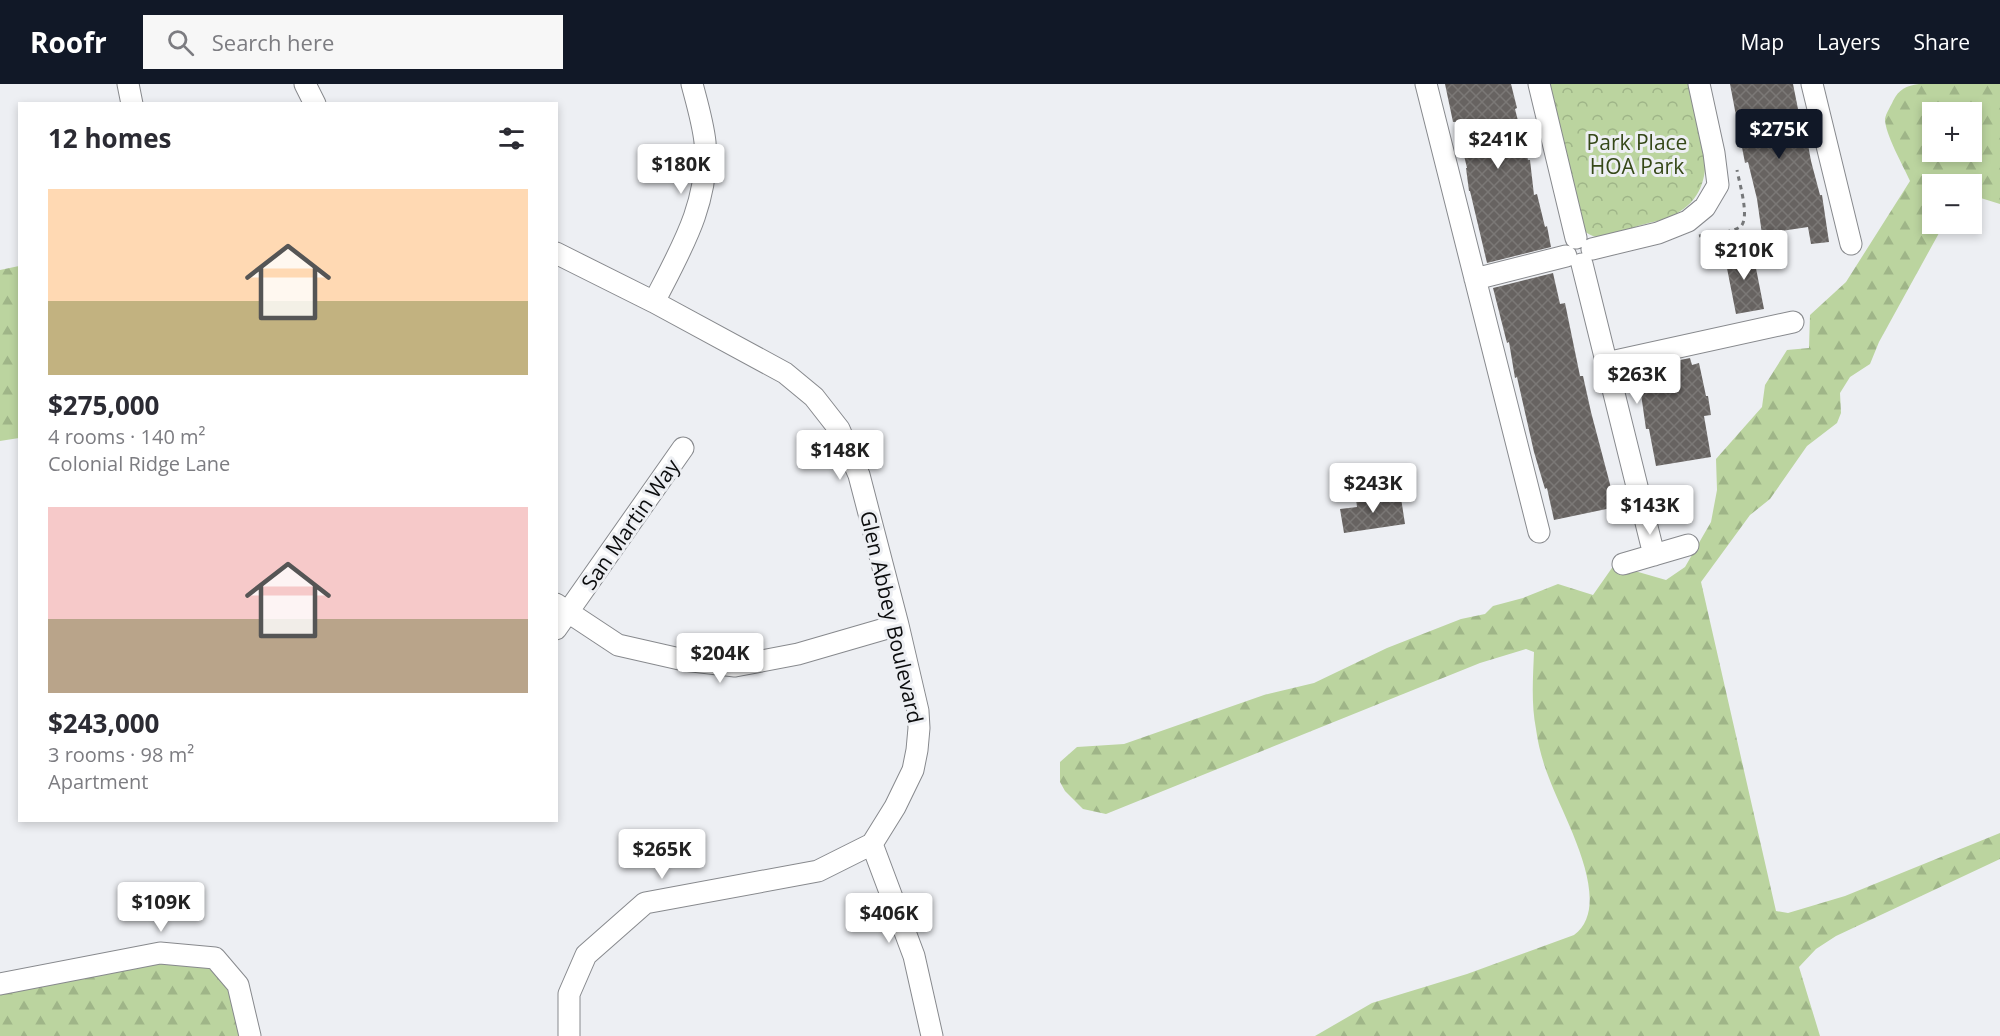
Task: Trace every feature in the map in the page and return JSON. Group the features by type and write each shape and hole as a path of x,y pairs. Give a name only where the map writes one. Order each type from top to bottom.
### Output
{"street":[{"path":"128,84 132,102"},
{"path":"305,84 314,102"},
{"path":"654,302 691,230 704,186 705,141 692,84"},
{"path":"1426,84 1539,532"},
{"path":"1539,84 1654,555"},
{"path":"1475,279 1658,233 1688,221 1705,207 1718,185 1714,153 1699,84"},
{"path":"1812,84 1851,244"},
{"name":"Glen Abbey Boulevard","path":"558,254 654,302 785,373 814,398 839,429 859,475 918,711 917,750 913,770 895,807 872,844"},
{"path":"1606,363 1793,322"},
{"name":"San Martin Way","path":"558,623 563,608 683,448"},
{"path":"1623,564 1688,545"},
{"path":"563,608 618,645 684,660 735,666 798,654 898,625"},
{"path":"569,1036 570,994 586,955 645,903 818,871 872,844 914,956 932,1036"},
{"path":"0,984 160,953 215,958 238,985 250,1036"}],"path":[{"path":"1695,237 1734,230 1741,226 1746,217 1736,169"}],"green space":[{"name":"Park Place HOA Park","path":"1549,84 1690,84 1706,155 1705,172 1700,188 1691,202 1668,218 1600,237 1584,231"},
{"path":"1919,84 2000,84 2000,204 1982,198 1982,174 1922,174 1922,234 1938,234 1879,342 1870,364 1850,377 1840,393 1841,413 1837,423 1807,446 1770,499 1750,515 1701,582 1776,911 1788,913 1845,896 2000,833 2000,859 1836,936 1816,949 1799,967 1820,1036 1315,1036 1372,1003 1467,974 1574,935 1586,921 1590,903 1588,881 1574,836 1547,772 1538,741 1533,700 1534,652 1526,649 1480,663 1106,814 1083,809 1065,791 1060,782 1060,762 1077,747 1124,744 1264,695 1314,683 1387,648 1461,619 1485,614 1493,606 1523,598 1558,584 1593,595 1614,565 1666,580 1685,567 1711,522 1717,490 1716,459 1762,407 1765,385 1787,350 1809,348 1810,315 1846,282 1910,181 1891,141 1885,119 1895,97 1907,87"},
{"path":"18,266 18,438 0,441 0,270"},
{"path":"142,961 192,961 209,965 217,972 229,992 243,1036 0,1036 0,989"}],"building":[{"path":"1445,84 1511,84 1517,108 1515,109 1528,160 1530,160 1534,195 1537,194 1551,247 1487,263 1469,191 1467,168 1456,122 1453,122"},
{"path":"1730,84 1793,84 1801,124 1804,123 1811,161 1820,195 1822,195 1829,242 1811,244 1808,227 1762,234 1757,199 1748,162 1745,163"},
{"path":"1752,248 1764,309 1736,314 1724,253"},
{"path":"1553,273 1560,304 1565,303 1580,376 1583,376 1616,507 1554,520 1547,488 1545,489 1534,452 1517,377 1515,378 1509,342 1507,343 1493,288"},
{"path":"1690,358 1692,365 1699,363 1706,396 1708,396 1711,415 1704,416 1711,457 1656,466 1649,429 1646,429 1641,394 1638,395 1632,370"},
{"path":"1383,495 1384,501 1401,498 1405,524 1344,533 1340,509 1357,507 1356,499"}]}
